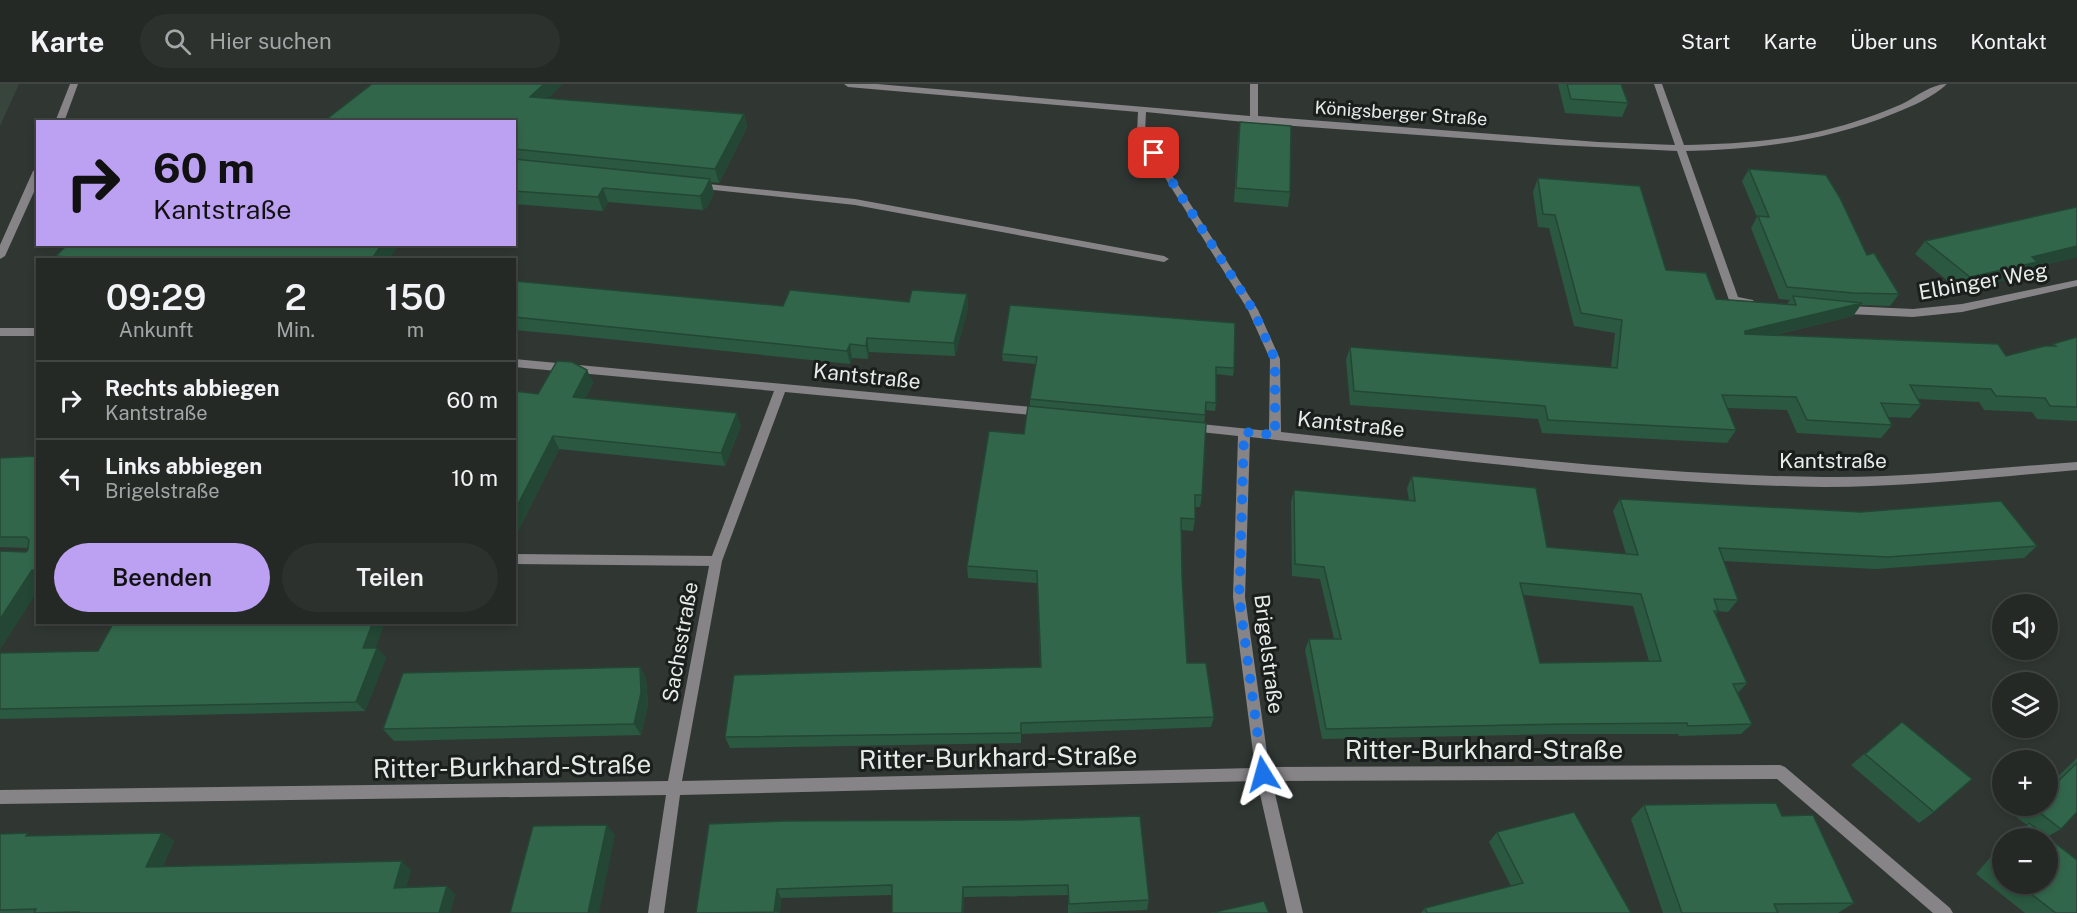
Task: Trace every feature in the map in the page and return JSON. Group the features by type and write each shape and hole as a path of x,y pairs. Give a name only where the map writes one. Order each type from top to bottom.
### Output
{"street":[{"path":"60,120 74,84"},
{"name":"Königsberger Straße","path":"848,84 1254,120 1680,147 1767,144 1830,132 1882,115 1943,84"},
{"path":"1254,84 1254,120"},
{"path":"1658,84 1734,300 1757,302"},
{"path":"1142,110 1141,133 1253,310 1275,359 1275,435"},
{"path":"0,256 36,175"},
{"path":"691,185 855,202 1164,259"},
{"name":"Elbinger Weg","path":"1842,309 1913,313 1953,309 2077,282"},
{"path":"0,332 36,332"},
{"name":"Kantstraße","path":"516,363 1054,413"},
{"name":"Sachsstraße","path":"656,913 674,788 716,561 781,387"},
{"name":"Kantstraße","path":"1184,426 1551,466 1673,475 1825,482 2077,466"},
{"name":"Brigelstraße","path":"1244,432 1239,597 1263,774 1295,913"},
{"path":"516,559 716,561"},
{"name":"Ritter-Burkhard-Straße","path":"0,797 674,788 1263,774 1780,772 1945,913"}],"shaded area":[{"path":"0,84 19,84 0,126"}],"building":[{"path":"372,84 544,84 530,97 744,114 715,169 516,149 516,120 326,120"},
{"path":"1567,84 1621,84 1628,103 1571,99"},
{"path":"1240,122 1291,126 1290,192 1236,188"},
{"path":"516,159 710,179 700,196 603,188 598,197 516,191"},
{"path":"1749,169 1826,175 1840,198 1867,255 1874,253 1899,294 1854,293 1787,287 1758,216 1769,217"},
{"path":"1538,178 1640,186 1666,270 1706,273 1716,299 1796,305 1793,296 1862,303 1745,331 1745,334 1998,344 2006,356 2045,346 2056,346 2053,344 2077,337 2077,407 2050,406 2045,398 1996,396 1991,389 1910,385 1921,405 1881,403 1892,425 1807,420 1796,397 1722,395 1736,430 1548,420 1545,406 1354,391 1350,347 1617,368 1622,320 1581,313 1555,215 1543,214"},
{"path":"2077,207 2077,246 2032,257 2037,262 1970,277 1925,241"},
{"path":"66,246 381,246 372,258 74,258 56,256"},
{"path":"516,281 783,306 790,290 909,302 912,290 967,294 954,343 867,338 866,346 850,344 847,351 516,317"},
{"path":"1010,305 1235,323 1234,368 1216,367 1216,403 1206,402 1205,415 1030,399 1037,357 1002,354"},
{"path":"557,361 572,362 587,370 573,397 737,413 721,453 553,436 516,508 516,391 538,394"},
{"path":"1028,406 1206,423 1202,495 1195,495 1195,519 1181,518 1182,577 1187,663 1206,663 1214,717 1021,723 1021,733 725,737 734,675 1041,667 1037,571 967,566 989,431 1024,434"},
{"path":"36,456 36,570 32,570 0,619 0,551 26,552 29,540 26,537 0,537 0,458"},
{"path":"1412,476 1536,488 1547,547 1638,555 1620,499 1861,512 2001,501 2037,546 1888,557 1719,548 1738,600 1714,599 1718,611 1714,611 1747,683 1733,684 1752,724 1688,726 1687,723 1566,724 1326,729 1309,639 1341,639 1324,567 1295,564 1294,490 1415,501","holes":["1520,583 1641,594 1661,661 1540,663"]},
{"path":"113,624 372,624 363,648 377,648 356,702 0,709 0,653 98,651"},
{"path":"640,667 641,693 634,724 383,729 403,673"},
{"path":"1902,722 1972,779 1934,812 1865,754"},
{"path":"2077,763 2077,812 2061,829 2044,816 2058,816 2058,781"},
{"path":"1776,803 1782,816 1813,815 1854,903 1774,904 1778,913 1682,913 1644,805"},
{"path":"1574,812 1631,913 1427,913 1425,908 1523,883 1497,832"},
{"path":"1140,816 1149,900 1069,904 1068,885 963,887 962,913 892,913 892,885 777,889 774,912 696,913 709,824"},
{"path":"2029,823 2035,828 2024,828"},
{"path":"607,825 588,913 510,913 533,826"},
{"path":"28,833 26,836 162,833 146,867 402,861 394,888 447,886 439,913 34,913 36,909 0,910 0,834"},
{"path":"2058,845 2077,860 2077,913 2056,913 2031,894 2058,894"},
{"path":"1264,901 1269,913 1211,913"}],"route":[{"path":"1154,153 1253,310 1275,359 1275,435 1244,432 1239,597 1263,774"}]}
